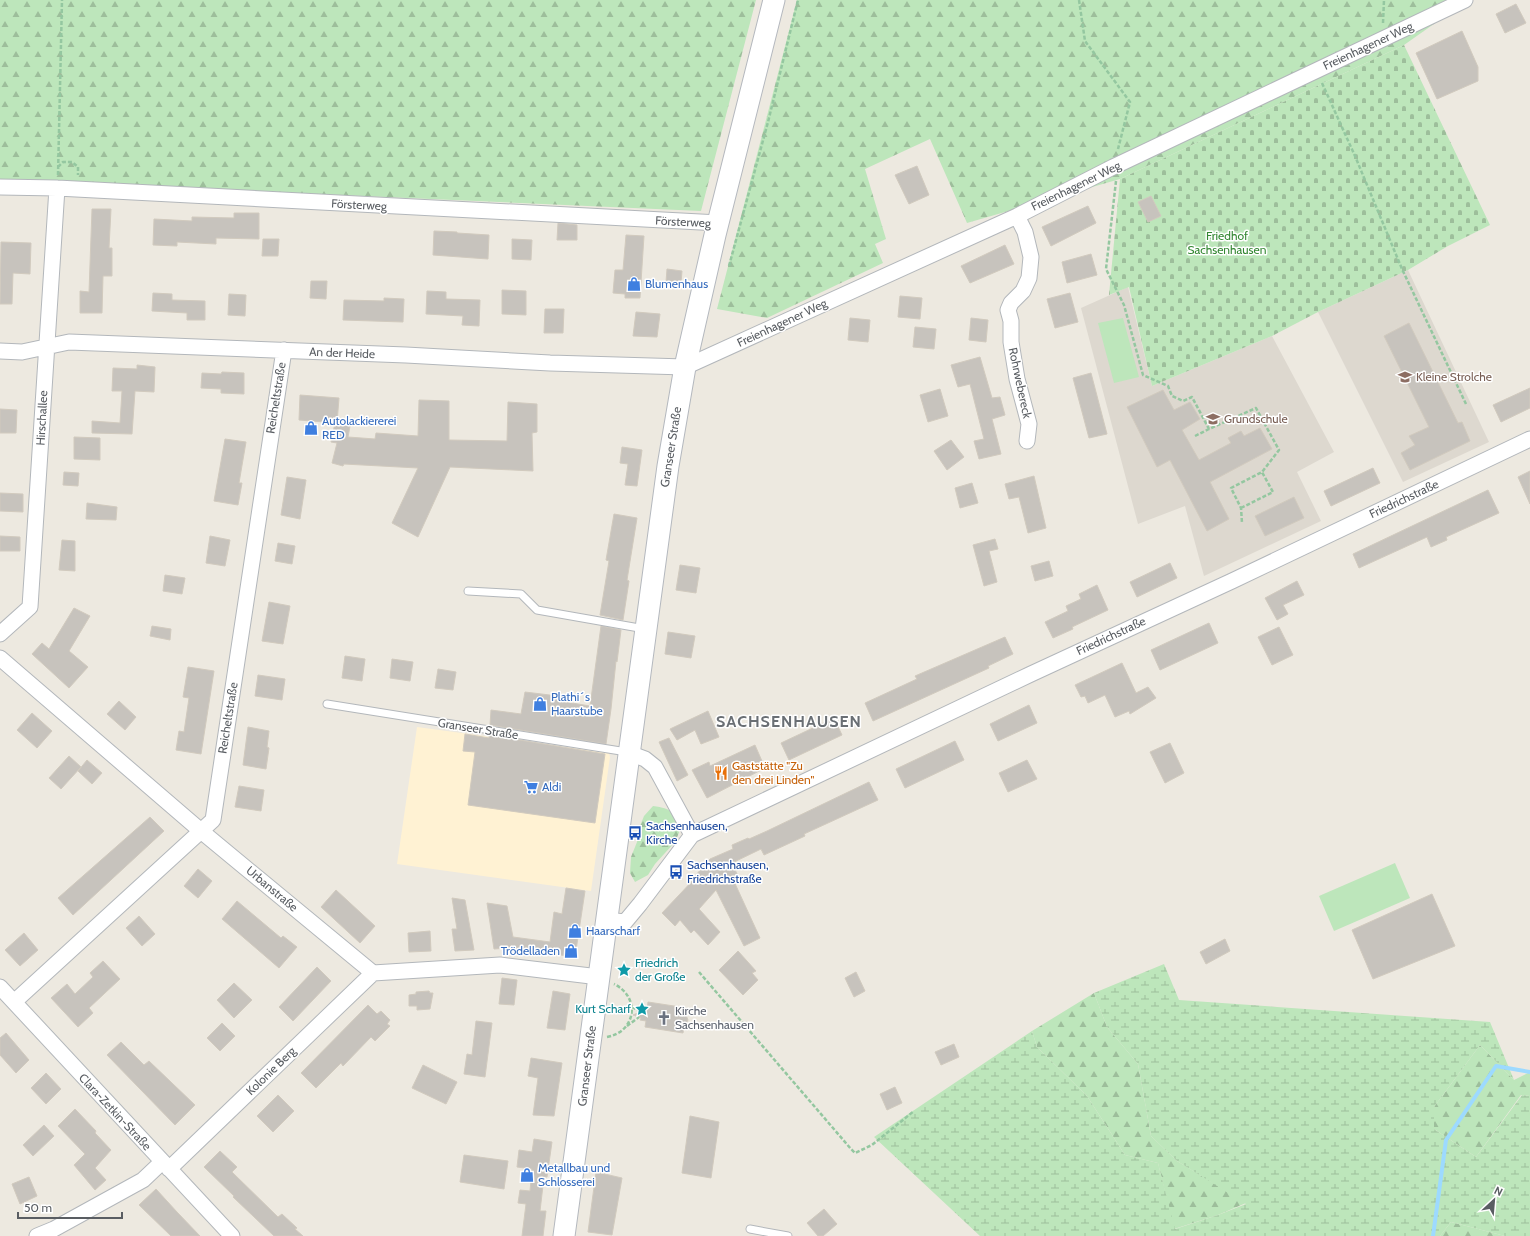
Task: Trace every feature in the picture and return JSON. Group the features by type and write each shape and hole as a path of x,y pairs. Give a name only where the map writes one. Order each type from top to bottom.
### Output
{"main road":[{"name":"Granseer Straße","path":"564,1236 605,980 606,920 668,466 685,367 737,146 774,0"}],"street":[{"name":"Freienhagener Weg","path":"685,367 1017,216 1113,167 1465,0"},
{"name":"Försterweg","path":"0,186 719,223"},
{"name":"Hirschallee","path":"0,634 30,607 57,188"},
{"name":"Rohrwebereck","path":"1017,216 1025,232 1031,258 1029,278 1023,291 1011,303 1008,310 1011,321 1011,342 1017,379 1029,424 1027,441"},
{"name":"An der Heide","path":"0,351 22,352 69,342 284,350 550,364 685,367"},
{"name":"Reicheltstraße","path":"14,1002 213,820 284,350"},
{"name":"Friedrichstraße","path":"606,920 625,922 692,835 1530,439"},
{"name":"Urbanstraße","path":"0,658 201,831 373,973"},
{"path":"629,753 645,759 655,767 692,835"},
{"path":"373,973 500,965 605,980"},
{"name":"Kolonie Berg","path":"37,1236 54,1229 143,1180 165,1166 373,973"},
{"name":"Clara-Zetkin-Straße","path":"0,987 165,1166 232,1236"}],"lane":[{"path":"468,591 521,594 537,610 646,629"},
{"name":"Granseer Straße","path":"327,704 629,753"},
{"path":"750,1229 788,1236"}],"path":[{"path":"57,188 62,0"},
{"path":"729,266 768,122 798,0"},
{"path":"1079,0 1085,41 1130,102 1113,167 1116,178 1106,269 1124,306 1144,375 1168,386 1172,396 1183,401 1192,397 1209,429"},
{"path":"1383,39 1384,0"},
{"path":"1316,70 1355,156 1402,269 1466,404"},
{"path":"1195,436 1256,408 1279,450 1262,472 1231,488 1241,508 1242,523"},
{"path":"1241,508 1273,492 1262,472"},
{"path":"699,972 855,1153 872,1145 914,1111"},
{"path":"605,980 622,989 627,994 632,1007 629,1021 625,1028"},
{"path":"632,1007 639,1011"},
{"path":"604,1037 619,1033 639,1017"}],"shaded area":[{"name":"Kleine Strolche","path":"1408,270 1489,442 1403,482 1318,312"},
{"name":"Grundschule","path":"1128,287 1152,386 1272,336 1334,452 1297,472 1321,521 1204,576 1185,506 1138,524 1081,308"},
{"path":"417,727 609,753 610,757 591,891 397,864"}],"green space":[{"path":"0,0 756,0 701,211 0,180"},
{"path":"797,0 1468,0 1404,45 1120,179 967,223 930,139 865,169 886,239 875,244 883,263 767,318 717,309"},
{"name":"Friedhof Sachsenhausen","path":"1404,45 1490,225 1448,246 1408,270 1318,312 1272,336 1152,386 1129,287 1109,295 1120,179"},
{"path":"1123,318 1139,377 1114,383 1098,323"},
{"path":"653,806 665,808 671,812 681,828 675,842 655,864 648,875 635,882 630,873 631,857 644,816"},
{"path":"1395,863 1410,898 1334,931 1319,896"},
{"path":"1164,964 1179,1000 1490,1022 1514,1080 1480,1045 1434,1107 1434,1129 1476,1157 1522,1095 1530,1096 1530,1236 1505,1236 1451,1222 1440,1236 980,1236 874,1137 1032,1031 1037,1047 1087,1096 1125,1155 1158,1163 1175,1229 1246,1204 1177,1161 1151,1136 1138,1064 1107,1027 1094,993"},
{"path":"1094,993 1107,1027 1138,1064 1151,1136 1177,1161 1246,1203 1218,1215 1174,1229 1158,1163 1125,1155 1087,1096 1037,1047 1032,1031"},
{"path":"1480,1045 1514,1080 1530,1072 1530,1096 1521,1095 1476,1157 1434,1129 1434,1107"},
{"path":"1451,1222 1505,1236 1440,1236"}],"building":[{"path":"1516,4 1526,23 1505,33 1496,14"},
{"path":"1462,31 1478,67 1478,81 1437,99 1416,53"},
{"path":"917,166 929,195 909,204 895,175"},
{"path":"1151,196 1161,216 1148,222 1138,202"},
{"path":"1088,206 1096,223 1051,246 1042,227"},
{"path":"92,209 111,209 109,248 112,248 112,276 103,276 102,313 80,313 80,291 89,292"},
{"path":"234,213 259,213 259,239 216,238 216,244 177,242 177,246 153,245 154,219 192,221 192,217 234,218"},
{"path":"558,223 577,225 577,240 557,240"},
{"path":"434,231 489,235 488,259 433,255"},
{"path":"626,235 644,236 640,298 625,298 625,294 613,293 615,270 623,270"},
{"path":"263,239 279,239 278,256 262,256"},
{"path":"512,239 532,240 531,260 512,259"},
{"path":"1,242 31,243 30,274 13,273 12,304 0,304"},
{"path":"1005,245 1014,264 970,283 961,266"},
{"path":"1091,254 1097,275 1067,283 1062,262"},
{"path":"667,269 682,271 681,283 666,282"},
{"path":"311,281 327,281 326,299 310,298"},
{"path":"502,290 526,291 526,315 502,314"},
{"path":"427,291 446,292 446,299 480,300 479,326 462,325 463,316 426,314"},
{"path":"153,293 172,294 172,300 205,301 205,320 187,320 187,313 152,311"},
{"path":"1070,293 1078,322 1055,328 1047,299"},
{"path":"229,294 246,295 245,316 228,315"},
{"path":"900,296 922,298 920,319 898,317"},
{"path":"384,298 404,299 403,322 343,320 344,300 384,301"},
{"path":"545,309 564,309 563,333 544,333"},
{"path":"636,312 660,314 657,337 633,336"},
{"path":"850,318 870,320 868,342 848,340"},
{"path":"971,318 988,320 986,342 969,340"},
{"path":"1409,323 1458,423 1462,422 1470,441 1410,470 1401,453 1415,445 1409,436 1429,427 1384,336"},
{"path":"915,327 936,329 934,349 913,347"},
{"path":"980,357 992,398 1000,397 1005,415 992,419 1001,454 979,459 974,441 984,439 970,384 958,387 951,365"},
{"path":"137,365 155,367 154,392 135,391 132,434 92,433 92,421 120,423 122,391 112,391 113,368 137,369"},
{"path":"222,372 244,373 244,394 221,393 221,389 201,388 202,373 221,374"},
{"path":"1091,373 1107,434 1089,438 1073,378"},
{"path":"1530,388 1530,408 1501,422 1493,405"},
{"path":"940,389 948,416 928,422 920,395"},
{"path":"1163,390 1174,410 1190,402 1200,419 1182,430 1199,460 1231,443 1228,438 1241,431 1244,436 1260,428 1272,449 1210,482 1229,519 1207,531 1170,460 1157,467 1127,407"},
{"path":"300,395 339,398 337,423 299,420"},
{"path":"419,400 449,401 449,440 507,441 508,402 537,404 537,432 532,433 533,471 450,467 418,537 392,523 418,468 344,464 343,466 332,463 337,443 331,442 335,423 350,426 348,437 375,439 376,433 418,436"},
{"path":"0,409 17,410 16,433 0,433"},
{"path":"74,437 100,438 100,460 74,459"},
{"path":"225,439 246,442 239,483 242,483 238,505 214,501"},
{"path":"951,440 964,457 947,470 934,451"},
{"path":"622,447 642,450 637,486 625,485 628,464 620,463"},
{"path":"1373,468 1380,483 1331,506 1324,491"},
{"path":"1530,471 1530,504 1518,477"},
{"path":"64,472 79,473 78,486 63,485"},
{"path":"1034,476 1046,528 1028,533 1019,497 1009,499 1005,484"},
{"path":"287,477 306,480 300,519 281,515"},
{"path":"972,483 978,503 960,508 955,488"},
{"path":"1488,490 1499,513 1446,537 1447,540 1431,547 1427,537 1359,568 1353,554"},
{"path":"0,493 23,494 23,512 0,511"},
{"path":"1294,497 1304,518 1265,536 1255,516"},
{"path":"87,503 117,507 116,520 86,519"},
{"path":"614,514 637,518 627,580 629,581 623,620 600,615 609,561 606,560"},
{"path":"0,536 20,537 20,551 0,551"},
{"path":"210,536 230,540 225,566 206,563"},
{"path":"995,539 998,549 989,551 997,582 984,586 973,545"},
{"path":"62,540 75,541 75,571 59,570"},
{"path":"278,543 295,546 292,564 275,561"},
{"path":"1049,561 1053,576 1035,581 1031,566"},
{"path":"1170,563 1177,578 1137,597 1130,582"},
{"path":"680,565 700,568 696,593 676,590"},
{"path":"165,575 185,578 182,594 163,591"},
{"path":"1297,581 1304,595 1283,605 1288,614 1277,620 1265,598"},
{"path":"1097,585 1108,610 1053,638 1045,622 1068,611 1066,606 1081,599 1079,594"},
{"path":"269,602 290,606 283,644 262,641"},
{"path":"74,608 90,616 69,651 88,667 69,688 32,654 42,643 49,649"},
{"path":"1209,623 1218,643 1160,670 1151,650"},
{"path":"152,626 171,629 170,640 150,636"},
{"path":"601,626 621,630 606,744 490,725 491,710 521,714 525,692 566,697 566,702 590,706"},
{"path":"1279,627 1293,655 1272,665 1258,637"},
{"path":"668,632 695,636 691,658 665,654"},
{"path":"1005,637 1013,654 988,666 989,668 873,721 865,703 917,679 915,676"},
{"path":"345,656 365,659 362,681 342,678"},
{"path":"392,659 413,662 410,681 390,678"},
{"path":"1122,663 1136,693 1148,687 1156,698 1130,714 1129,711 1115,717 1105,695 1088,703 1085,696 1081,697 1075,685"},
{"path":"188,667 214,671 201,754 176,750 179,731 184,732 189,698 183,697"},
{"path":"438,669 456,672 453,690 435,688"},
{"path":"258,675 285,679 282,700 255,696"},
{"path":"119,701 136,717 125,730 107,714"},
{"path":"1029,705 1037,723 998,741 990,724"},
{"path":"708,711 719,737 701,744 695,730 677,740 670,729"},
{"path":"32,713 52,731 37,748 17,730"},
{"path":"834,718 842,735 789,760 781,743"},
{"path":"248,727 269,731 267,747 269,748 266,769 243,765"},
{"name":"Aldi","path":"465,734 489,738 489,735 605,754 595,823 468,805 475,752 463,751"},
{"path":"669,738 688,775 677,781 659,742"},
{"path":"955,741 964,760 905,788 896,769"},
{"path":"1170,743 1184,773 1165,783 1150,752"},
{"path":"755,745 765,768 707,798 692,770 709,762 710,766"},
{"path":"69,756 81,767 61,789 49,778"},
{"path":"87,760 102,773 92,784 78,771"},
{"path":"1027,760 1037,779 1008,792 999,773"},
{"path":"869,782 878,800 804,834 805,836 764,855 761,849 732,863 737,874 732,877 760,938 744,946 716,890 699,909 720,932 708,945 694,930 691,933 680,920 675,926 662,913 696,877 695,876 710,859 733,849 732,845 767,831"},
{"path":"239,786 264,790 261,811 235,807"},
{"path":"150,817 164,831 73,915 58,898"},
{"path":"198,869 212,881 198,898 184,886"},
{"path":"566,888 585,891 575,957 510,948 494,949 487,903 507,906 513,937 550,942 554,912 562,914"},
{"path":"336,890 375,926 360,943 321,907"},
{"path":"1432,894 1455,946 1373,979 1352,930"},
{"path":"452,898 465,900 474,950 455,951 452,929 457,929"},
{"path":"237,901 281,938 283,936 297,947 279,968 222,919"},
{"path":"139,916 155,934 142,946 126,928"},
{"path":"430,931 431,951 409,952 408,933"},
{"path":"24,933 38,950 20,966 5,950"},
{"path":"1225,939 1230,951 1206,964 1200,952"},
{"path":"738,951 756,971 752,973 758,980 743,995 719,970"},
{"path":"103,961 120,979 89,1008 93,1013 78,1027 51,998 67,984 75,994 93,977 90,973"},
{"path":"317,967 331,981 293,1021 279,1007"},
{"path":"856,972 865,991 854,997 845,978"},
{"path":"502,978 517,980 514,1005 499,1004"},
{"path":"234,983 252,1000 234,1018 217,1000"},
{"path":"429,991 430,993 433,993 430,1009 417,1010 417,1006 409,1006 409,995 416,994 416,992"},
{"path":"553,991 570,994 565,1030 547,1028"},
{"name":"Kirche Sachsenhausen","path":"648,1002 687,1008 686,1015 688,1020 684,1027 683,1033 645,1027 646,1021 640,1020 641,1018 633,1015 647,1009"},
{"path":"368,1005 377,1014 381,1011 390,1020 387,1024 390,1026 375,1041 371,1037 343,1066 341,1063 316,1088 301,1073"},
{"path":"476,1021 492,1023 485,1077 464,1074 467,1054 472,1055"},
{"path":"222,1023 235,1036 220,1051 207,1038"},
{"path":"6,1033 29,1060 16,1073 0,1055 0,1038"},
{"path":"121,1042 144,1065 149,1061 195,1105 175,1125 107,1055"},
{"path":"954,1044 959,1057 941,1065 935,1052"},
{"path":"531,1058 562,1063 554,1116 533,1115 538,1078 528,1076"},
{"path":"423,1065 457,1082 446,1104 412,1088"},
{"path":"46,1073 61,1089 46,1104 31,1088"},
{"path":"895,1087 902,1103 887,1110 880,1094"},
{"path":"278,1095 294,1111 273,1132 257,1116"},
{"path":"75,1109 96,1131 95,1133 111,1150 95,1168 106,1180 95,1190 74,1165 85,1154 58,1126"},
{"path":"690,1116 719,1122 711,1178 682,1173"},
{"path":"44,1125 54,1136 33,1156 23,1145"},
{"path":"534,1139 552,1142 547,1177 544,1177 540,1211 546,1211 543,1236 522,1236 526,1204 518,1203 520,1190 530,1191 532,1169 517,1167 519,1150 532,1152"},
{"path":"220,1151 237,1167 232,1172 278,1217 282,1214 303,1236 274,1236 233,1197 234,1196 204,1167"},
{"path":"464,1155 508,1161 504,1189 460,1182"},
{"path":"596,1172 622,1178 612,1235 588,1232"},
{"path":"29,1177 37,1196 20,1204 12,1184"},
{"path":"156,1189 200,1236 171,1236 139,1205"},
{"path":"824,1209 837,1224 823,1236 818,1236 807,1223"}],"waterway":[{"path":"1433,1236 1446,1140 1496,1066 1530,1072"}],"place":[{"name":"Blumenhaus","path":"634,284"},
{"name":"Kleine Strolche","path":"1405,377"},
{"name":"Grundschule","path":"1213,419"},
{"name":"Autolackiererei RED","path":"311,428"},
{"name":"Plathi´s Haarstube","path":"540,704"},
{"name":"Gaststätte \"Zu den drei Linden\"","path":"721,773"},
{"name":"Aldi","path":"531,787"},
{"name":"Sachsenhausen, Kirche","path":"635,833"},
{"name":"Sachsenhausen, Friedrichstraße","path":"676,872"},
{"name":"Haarscharf","path":"575,931"},
{"name":"Trödelladen","path":"571,951"},
{"name":"Friedrich der Große","path":"624,970"},
{"name":"Kurt Scharf","path":"642,1009"},
{"name":"Kirche Sachsenhausen","path":"664,1018"},
{"name":"Metallbau und Schlosserei","path":"527,1175"}],"district":[{"name":"SACHSENHAUSEN","path":"789,721"}]}
